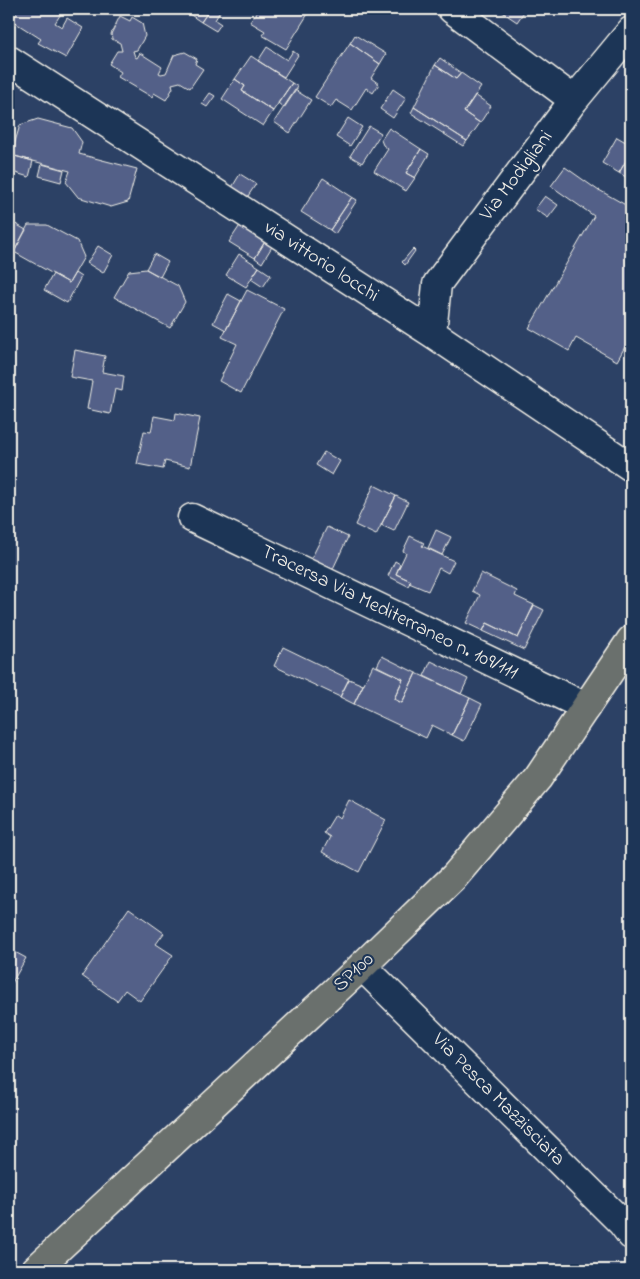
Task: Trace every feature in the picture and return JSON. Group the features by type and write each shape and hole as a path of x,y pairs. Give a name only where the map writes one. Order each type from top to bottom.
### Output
{"main road":[{"name":"SP100","path":"35,1270 362,966 454,877 538,778 631,640"}],"street":[{"path":"452,9 574,100"},
{"name":"Via Modigliani","path":"432,333 437,284 574,100 631,31"},
{"name":"via vittorio locchi","path":"9,60 432,333 631,467"},
{"name":"Tracersa Via Mediterraneo n. 109/111","path":"192,518 586,707"},
{"name":"Via Pesca Mazzisciata","path":"362,966 622,1223 631,1235"}],"building":[{"path":"18,9 64,9 55,23 62,27 67,18 83,28 66,58 38,43 41,39 11,20"},
{"path":"186,9 210,9 201,22 185,11"},
{"path":"210,9 221,10 215,20 221,24 216,31 201,22"},
{"path":"259,9 311,9 286,49 262,35 265,31 250,22"},
{"path":"498,9 526,9 517,22"},
{"path":"120,16 130,21 132,17 142,23 145,36 137,50 133,51 135,57 137,58 140,53 162,67 159,73 166,73 174,55 185,52 197,59 195,64 203,69 190,88 180,82 172,84 173,88 166,100 154,93 152,97 118,77 121,72 109,64 117,51 122,51 120,43 112,39 111,34"},
{"path":"355,35 386,54 380,64 350,43"},
{"path":"350,43 380,64 371,78 379,84 373,93 366,88 352,110 336,100 331,107 315,97"},
{"path":"267,47 287,60 293,51 298,55 284,77 258,61"},
{"path":"251,56 292,83 273,111 242,91 245,86 235,79"},
{"path":"440,58 461,73 456,79 435,65"},
{"path":"435,65 456,79 461,73 481,87 464,112 480,123 467,141 414,107"},
{"path":"235,79 245,86 242,91 273,111 263,126 222,99"},
{"path":"292,83 298,87 284,108 278,103"},
{"path":"393,89 406,98 393,118 380,109"},
{"path":"295,90 311,100 290,133 274,122"},
{"path":"210,93 215,96 207,107 202,104"},
{"path":"475,95 491,106 480,123 464,112"},
{"path":"414,107 467,141 463,146 411,113"},
{"path":"348,118 362,127 350,146 336,137"},
{"path":"38,119 72,128 82,142 79,154 137,169 128,202 111,207 78,197 66,182 70,171 11,155 20,125"},
{"path":"369,126 381,133 362,163 350,156"},
{"path":"389,128 421,149 406,173 415,178 406,191 374,171 388,149 381,140"},
{"path":"617,137 631,145 631,152 619,173 602,163"},
{"path":"421,149 429,154 415,178 406,173"},
{"path":"631,152 631,180 619,173"},
{"path":"11,155 33,161 29,177 9,171"},
{"path":"42,164 64,170 61,182 39,176"},
{"path":"565,167 599,191 631,208 631,336 617,361 576,338 569,351 529,328 594,216 551,186"},
{"path":"240,174 256,184 246,199 231,189"},
{"path":"323,178 352,197 330,230 301,212"},
{"path":"545,196 558,205 548,218 535,209"},
{"path":"352,197 357,200 335,234 330,230"},
{"path":"12,222 26,230 15,250 9,246 9,229"},
{"path":"241,224 266,240 255,258 229,242"},
{"path":"28,225 47,225 77,241 84,257 69,283 14,252"},
{"path":"266,240 273,245 262,263 255,258"},
{"path":"98,246 113,255 103,273 87,263"},
{"path":"413,249 415,251 405,265 402,262"},
{"path":"154,254 168,262 160,277 146,269"},
{"path":"239,254 259,267 246,287 226,275"},
{"path":"259,267 271,275 263,287 251,279"},
{"path":"146,269 178,286 185,302 170,328 114,297 129,271"},
{"path":"75,273 81,277 67,303 44,290 53,274 69,283"},
{"path":"247,290 284,309 241,393 219,381 237,344 222,337"},
{"path":"228,294 241,301 226,330 213,323"},
{"path":"75,350 105,356 102,372 124,376 122,391 115,389 110,414 87,409 92,381 70,377"},
{"path":"176,413 200,418 190,467 165,461 163,469 137,464 144,431 151,432 154,416 175,420"},
{"path":"324,452 340,461 332,475 316,465"},
{"path":"374,485 396,496 376,535 355,525"},
{"path":"396,496 408,502 394,531 381,525"},
{"path":"327,527 348,537 331,573 309,563"},
{"path":"436,530 451,537 442,555 428,548"},
{"path":"410,536 424,543 422,546 454,561 448,573 439,568 428,591 409,583 411,581 396,574 406,553 403,551"},
{"path":"395,561 400,564 396,574 411,581 408,586 388,576"},
{"path":"481,573 517,591 515,596 534,605 518,638 487,623 483,631 466,623 480,595 472,591"},
{"path":"534,605 544,610 524,650 483,631 487,623 518,638"},
{"path":"283,647 349,679 340,697 274,666"},
{"path":"382,656 416,673 402,703 394,699 403,679 377,666"},
{"path":"431,661 468,679 461,694 424,676"},
{"path":"373,665 403,679 394,699 402,703 416,673 470,698 452,735 432,725 426,738 354,704"},
{"path":"349,679 363,685 354,704 340,697"},
{"path":"470,698 482,704 464,741 452,735"},
{"path":"349,800 386,820 359,872 322,852 330,837 324,833 335,815 340,818"},
{"path":"129,908 164,933 156,944 173,955 140,1001 125,990 117,1001 82,976"},
{"path":"13,951 26,958 9,988 9,958"}]}
